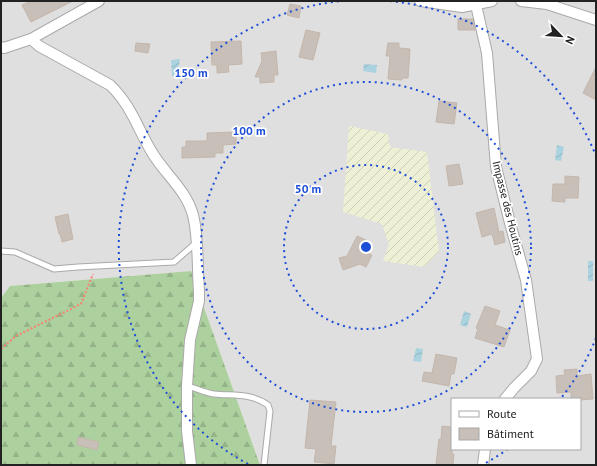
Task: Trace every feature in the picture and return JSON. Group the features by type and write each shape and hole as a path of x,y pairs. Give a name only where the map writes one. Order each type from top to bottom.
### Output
{"street":[{"path":"1,47 4,48 31,39 99,1"},
{"path":"420,1 462,8 485,2"},
{"path":"521,1 547,4 596,20"},
{"name":"Impasse des Houtins","path":"485,2 487,53 496,167 526,280 537,359 531,371 506,398"},
{"path":"31,39 39,46 110,85 122,98 138,123 161,166 175,181 186,198 193,214 199,301 190,340 187,386 187,431 191,465"},
{"path":"483,465 485,450"}],"lane":[{"path":"1,251 15,252 54,269 174,262 196,244"},
{"path":"187,386 213,394 251,396 268,404 270,411 264,464"}],"path":[{"path":"1,349 16,336 81,304 97,266"}],"shaded area":[{"path":"1,1 596,1 596,465 260,465 191,271 10,286 1,298"}],"green space":[{"path":"349,126 388,134 390,147 427,152 439,252 424,267 383,261 389,245 382,224 343,212"},
{"path":"191,271 260,465 1,465 1,298 10,286"}],"water":[{"path":"180,59 177,76 172,76 171,60"},
{"path":"364,64 377,65 376,73 363,71"},
{"path":"557,145 564,147 561,161 555,160"},
{"path":"588,261 593,261 593,281 588,281"},
{"path":"464,311 471,314 467,327 460,325"},
{"path":"416,348 423,349 421,362 413,361"}],"building":[{"path":"31,1 73,1 31,22 22,5"},
{"path":"290,4 301,6 299,18 287,15"},
{"path":"458,19 473,19 475,30 458,30"},
{"path":"306,30 320,33 313,60 299,57"},
{"path":"241,41 242,64 228,65 229,72 217,73 217,65 212,65 211,42"},
{"path":"136,43 150,44 148,53 135,51"},
{"path":"388,43 399,43 399,48 410,49 408,78 402,78 402,80 388,79 390,56 386,56"},
{"path":"276,51 278,75 274,75 274,82 260,83 260,77 255,77 262,61 261,53"},
{"path":"596,67 596,100 583,93"},
{"path":"439,101 457,103 454,124 436,122"},
{"path":"236,132 236,144 223,145 223,153 215,153 215,157 182,158 182,147 186,147 186,141 207,141 207,133"},
{"path":"459,164 463,184 449,186 446,166"},
{"path":"565,176 579,177 578,198 565,198 565,202 552,201 553,184 565,184"},
{"path":"494,208 499,232 503,231 505,242 495,245 492,234 482,237 476,213"},
{"path":"68,214 73,239 62,242 55,217"},
{"path":"357,236 366,240 361,250 372,255 366,267 360,264 343,270 339,258 347,256"},
{"path":"485,306 500,311 495,325 510,330 504,347 475,338 478,329 476,328"},
{"path":"436,354 457,358 454,374 451,374 449,386 422,381 424,372 432,373"},
{"path":"577,369 577,376 591,374 593,399 581,400 581,398 571,398 571,392 557,393 556,376 565,375 564,370"},
{"path":"310,400 336,402 331,446 336,446 334,464 314,462 316,449 305,448"},
{"path":"442,426 451,427 451,450 452,454 454,454 453,465 436,464 439,439 441,439"},
{"path":"78,437 99,442 97,450 77,445"}]}
